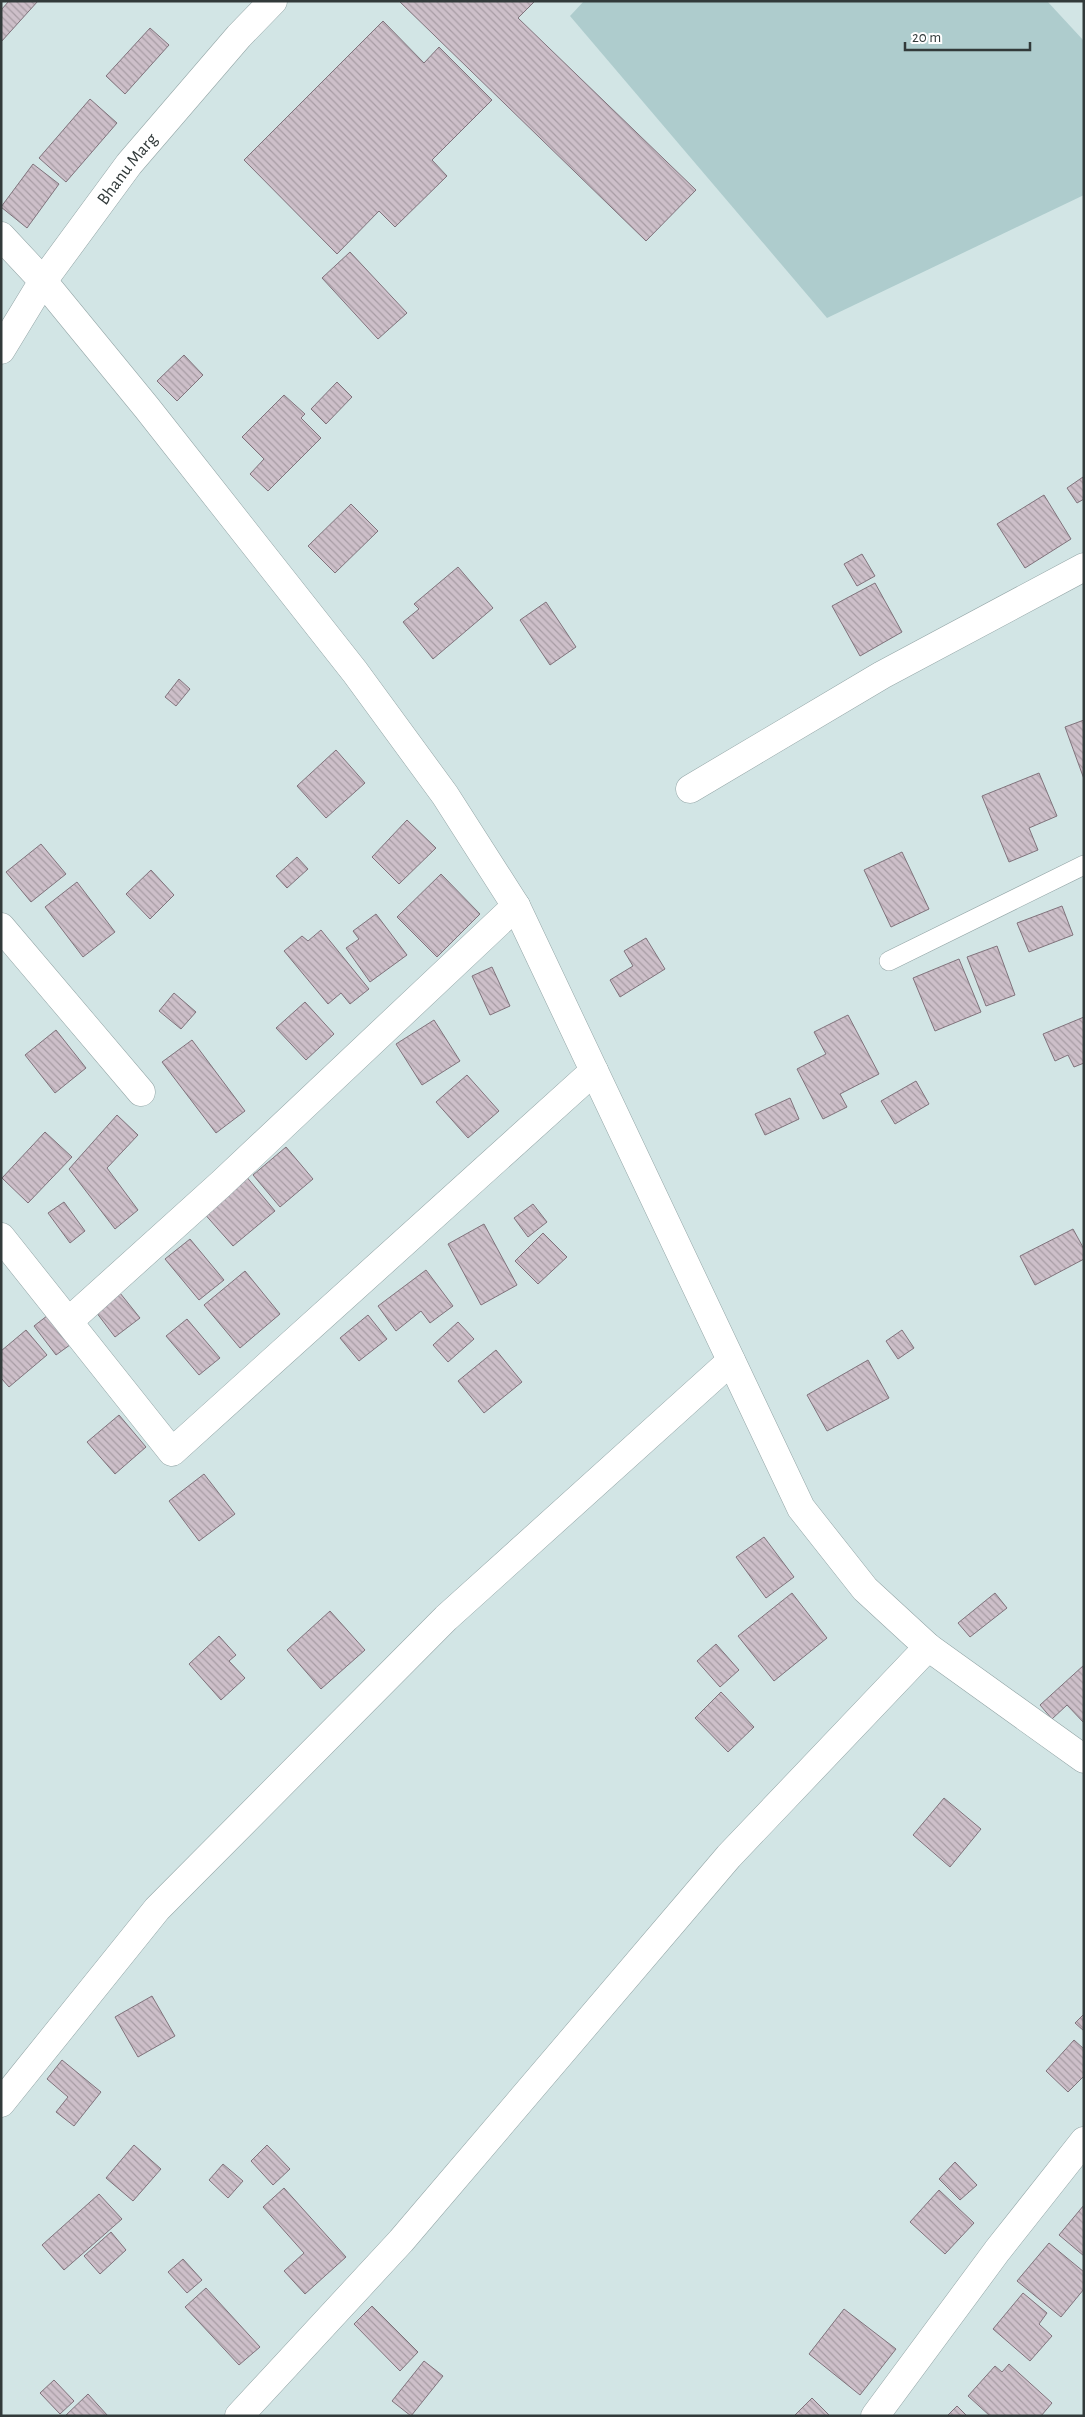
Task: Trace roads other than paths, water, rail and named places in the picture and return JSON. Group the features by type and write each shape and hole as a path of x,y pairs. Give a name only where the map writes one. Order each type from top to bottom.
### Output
{"street":[{"name":"Bhanu Marg","path":"1,350 43,280 129,164 239,36 273,1"},
{"path":"1,236 43,280 147,408 355,672 445,794 516,906 801,1508 864,1589 928,1648 1084,1759"},
{"path":"690,789 882,676 1084,567"},
{"path":"69,1321 228,1177 516,906"},
{"path":"1,927 141,1092"},
{"path":"1,1237 172,1452 594,1071"},
{"path":"1,2103 164,1902 446,1618 731,1361"},
{"path":"239,2416 401,2241 729,1856 928,1648"},
{"path":"875,2416 997,2251 1084,2141"}],"lane":[{"path":"889,961 1084,865"}]}
